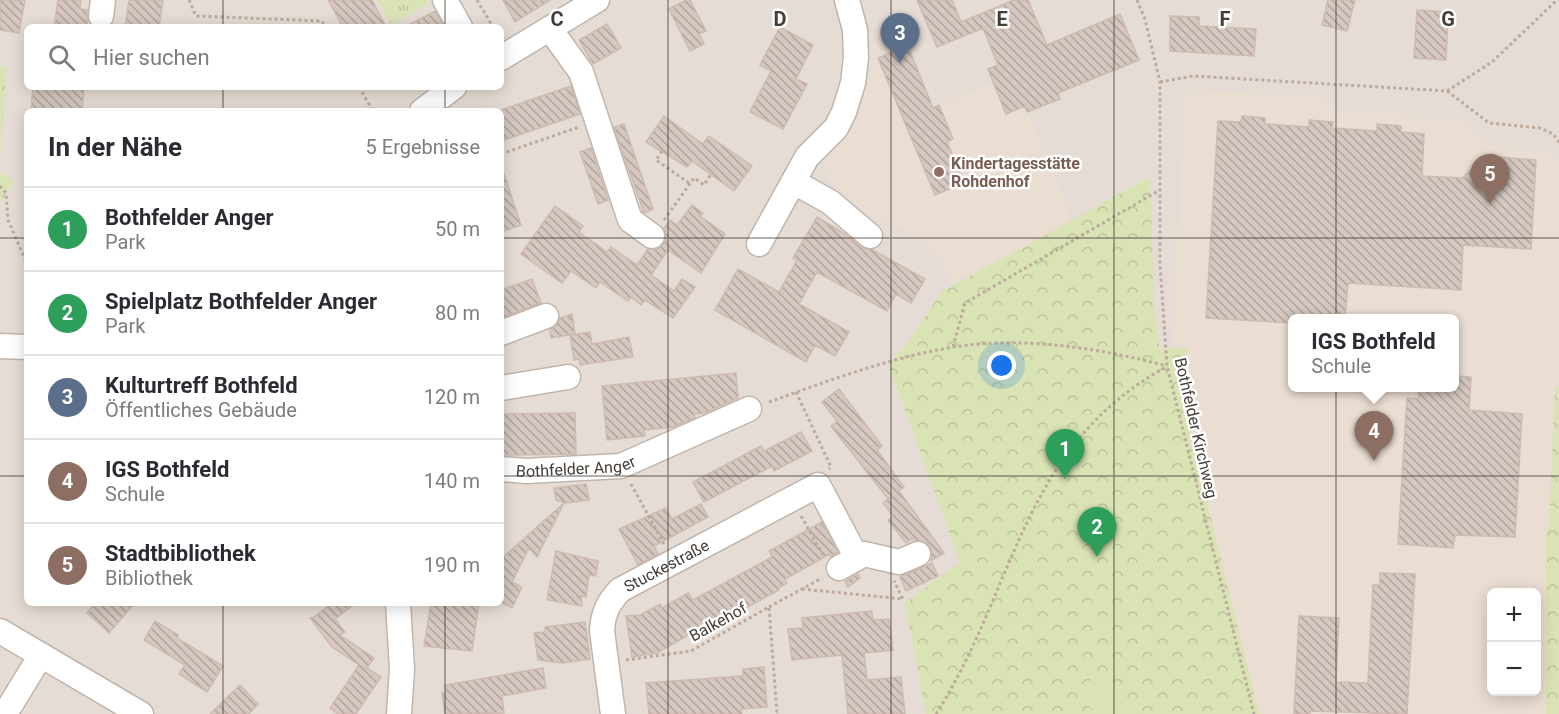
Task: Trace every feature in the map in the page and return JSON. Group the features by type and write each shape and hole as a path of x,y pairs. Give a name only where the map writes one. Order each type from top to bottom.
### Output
{"street":[{"path":"445,0 458,24"},
{"path":"504,56 597,0"},
{"path":"759,244 807,157 836,128 853,83 856,58 855,30 847,0"},
{"path":"550,29 581,72 595,121 630,220 652,236"},
{"path":"426,108 450,90"},
{"path":"794,182 830,202 870,236"},
{"path":"504,332 546,316"},
{"path":"0,346 24,347"},
{"path":"504,388 568,377"},
{"name":"Bothfelder Anger","path":"504,469 526,471 621,466 749,409"},
{"path":"820,489 843,566 864,555 899,562 918,554"},
{"name":"Stuckestraße","path":"613,714 602,617 608,604 620,590 792,499 820,489"},
{"path":"398,606 402,669 399,714"},
{"path":"0,631 141,714"},
{"path":"5,714 41,656"}],"path":[{"path":"189,0 196,16 322,21 324,24"},
{"path":"477,0 491,24"},
{"name":"Bothfelder Kirchweg","path":"1137,0 1145,19 1160,82 1161,311 1167,366 1254,714"},
{"path":"1447,91 1492,62 1557,0"},
{"path":"1160,82 1193,76 1447,91 1489,123 1540,128 1554,134 1559,142"},
{"path":"361,90 371,108"},
{"path":"504,153 595,121"},
{"path":"662,151 656,160 690,184"},
{"path":"652,236 694,178 704,185 711,174"},
{"path":"0,186 6,194 8,220 24,257"},
{"path":"953,347 965,303 1160,190"},
{"path":"749,409 897,360 953,347 1019,343 1071,347 1167,366"},
{"path":"936,714 966,661 1022,532 1055,468 1098,417 1145,379 1167,366"},
{"path":"796,392 831,466 820,489"},
{"path":"621,466 673,561"},
{"path":"792,499 843,566"},
{"name":"Balkehof","path":"606,663 691,651 843,566"},
{"name":"Balkehof","path":"769,607 777,714"}],"shaded area":[{"path":"0,0 1559,0 1559,714 0,714"},
{"name":"Kindertagesstätte Rohdenhof","path":"878,58 904,120 993,83 1006,114 1025,106 1073,221 957,283 924,239 865,213 828,178 825,167 827,159 848,125 859,83 869,79 867,75 872,73 868,63"},
{"path":"1195,90 1320,97 1334,111 1416,115 1421,120 1463,122 1482,143 1497,145 1497,149 1550,151 1559,164 1559,387 1555,387 1549,527 1546,533 1546,714 1259,714 1180,395 1184,395 1187,348 1173,347 1184,100"},
{"path":"23,148 24,186 19,183"}],"green space":[{"path":"377,0 426,0 429,3 393,24 390,24"},
{"path":"0,66 7,67 0,156"},
{"path":"0,172 14,181 0,203"},
{"path":"1150,177 1154,304 1160,351 1173,347 1187,348 1184,395 1181,395 1259,714 926,714 905,603 960,562 889,366 910,340 941,292"},
{"path":"1555,386 1559,387 1559,714 1546,714 1546,533 1549,527"},
{"path":"1103,670 1138,714 1095,714 1077,691"}],"building":[{"path":"0,0 25,0 19,33 0,30"},
{"path":"58,0 81,0 80,9 87,10 87,24 54,24"},
{"path":"129,0 163,0 159,24 125,24"},
{"path":"328,0 372,0 384,24 341,24"},
{"path":"503,0 550,0 515,22"},
{"path":"690,0 706,31 699,34 704,44 690,51 669,9"},
{"path":"917,0 952,0 961,22 1014,0 1028,0 1047,45 1120,14 1139,60 1058,93 1060,99 1027,112 1025,106 1006,114 988,69 998,65 983,28 937,47"},
{"path":"1328,0 1355,0 1347,31 1322,25"},
{"path":"1417,10 1448,12 1446,60 1414,58"},
{"path":"435,11 442,24 411,24"},
{"path":"1170,16 1199,17 1199,26 1256,29 1254,56 1170,51"},
{"path":"607,24 621,48 593,64 579,40"},
{"path":"780,27 813,45 796,79 807,84 783,129 750,112 771,71 760,65"},
{"path":"908,46 933,108 939,105 953,139 947,142 964,183 935,195 878,58"},
{"path":"571,86 580,114 504,140 504,109"},
{"path":"33,90 84,90 82,108 31,108"},
{"path":"664,116 703,144 709,136 752,166 734,191 692,161 687,167 646,142"},
{"path":"1242,116 1265,118 1265,124 1309,127 1309,120 1333,122 1332,128 1377,131 1377,124 1401,126 1401,132 1424,134 1422,176 1462,178 1486,156 1536,160 1531,249 1463,245 1461,290 1348,283 1345,314 1288,314 1288,323 1206,318 1218,121 1241,122"},
{"path":"624,124 653,209 644,213 614,127"},
{"path":"591,148 608,200 598,204 580,152"},
{"path":"504,174 521,225 504,231"},
{"path":"692,205 703,213 700,216 725,234 701,273 668,250 651,275 674,291 682,279 695,287 673,318 645,300 641,305 631,297 628,301 600,282 596,288 571,271 562,283 521,254 555,206 583,226 579,232 607,252 611,247 637,265 648,249 657,249 664,244 666,237 664,228 670,220 677,225"},
{"path":"817,217 861,247 873,250 925,279 911,303 896,294 887,311 817,272 799,304 849,332 835,356 815,345 806,362 715,310 738,269 779,292 797,260 793,258"},
{"path":"532,279 541,303 504,317 504,289"},
{"path":"572,314 575,334 551,338 550,330 557,325 560,318"},
{"path":"590,332 592,344 629,337 633,357 580,365 579,359 574,360 570,335"},
{"path":"736,373 738,398 705,413 694,414 695,418 673,427 644,430 645,436 607,440 602,386"},
{"path":"1459,376 1471,377 1469,410 1522,414 1515,537 1455,535 1453,548 1398,544 1407,398 1418,399 1419,392 1459,392"},
{"path":"839,389 882,446 877,450 904,487 899,491 944,553 931,561 931,549 927,543 912,539 906,543 888,520 893,516 883,503 888,499 831,426 837,421 822,402"},
{"path":"575,413 576,454 504,455 504,414"},
{"path":"801,432 812,451 774,471 772,466 704,502 693,482 761,446 764,451"},
{"path":"586,484 589,500 565,503 556,500 554,488"},
{"path":"564,503 537,557 529,548 512,582 522,587 512,608 504,604 504,556"},
{"path":"701,504 708,517 654,546 658,554 638,565 619,529 666,508 672,519"},
{"path":"822,522 838,552 831,557 830,554 785,579 787,583 778,588 779,590 694,636 692,633 657,653 632,657 626,616 640,615 660,604 662,608 688,593 693,600 772,557 769,551"},
{"path":"556,551 598,561 596,576 589,575 586,597 581,596 582,606 547,600"},
{"path":"932,563 938,576 906,591 900,577"},
{"path":"1380,573 1415,574 1407,714 1310,711 1310,714 1294,714 1299,616 1339,618 1336,682 1368,683 1373,585 1380,585"},
{"path":"858,574 860,578 848,587 845,581"},
{"path":"93,606 132,606 109,633 87,613"},
{"path":"328,606 352,606 335,619 345,632 340,635 374,658 367,668 381,677 356,714 338,714 330,708 359,665 332,647 310,618"},
{"path":"431,606 479,606 472,651 424,646"},
{"path":"872,611 873,620 889,619 893,650 864,653 867,680 901,677 905,714 848,714 842,655 792,660 788,629 803,628 802,618"},
{"path":"155,621 178,635 177,638 223,666 207,692 179,674 185,665 144,640"},
{"path":"585,622 590,659 563,663 538,660 534,633 545,632 545,627"},
{"path":"764,667 767,707 741,709 742,714 649,714 646,683 743,676 743,669"},
{"path":"543,668 546,688 502,696 504,713 445,714 442,693 446,693 445,685"},
{"path":"240,685 258,704 249,714 210,714"}],"place":[{"name":"Kulturtreff Bothfeld","path":"900,63"},
{"name":"Kindertagesstätte Rohdenhof","path":"939,172"},
{"name":"Stadtbibliothek","path":"1490,204"},
{"name":"IGS Bothfeld","path":"1374,461"},
{"name":"Bothfelder Anger","path":"1065,479"},
{"name":"Spielplatz Bothfelder Anger","path":"1097,557"}]}
